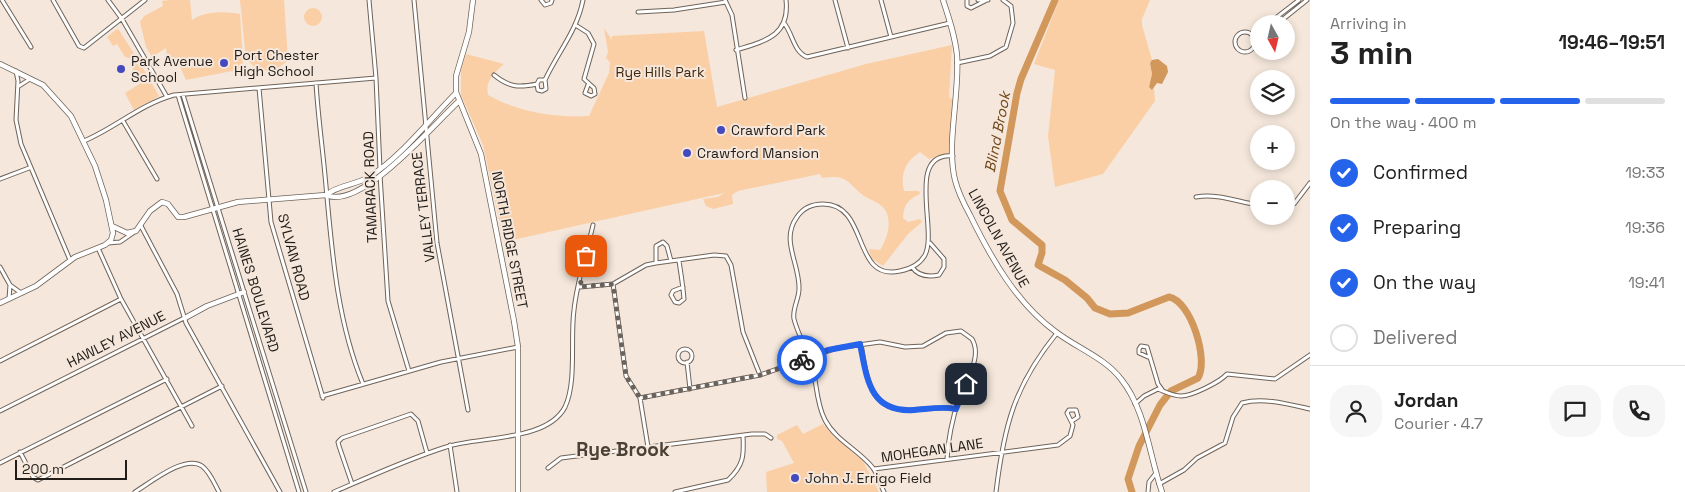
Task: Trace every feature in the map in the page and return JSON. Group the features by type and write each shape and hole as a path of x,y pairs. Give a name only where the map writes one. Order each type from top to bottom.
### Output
{"street":[{"path":"2,0 31,47"},
{"path":"53,0 82,48 89,47 145,0"},
{"path":"108,0 122,19 167,97"},
{"name":"TAMARACK ROAD","path":"369,0 376,78 388,301 409,371"},
{"name":"VALLEY TERRACE","path":"414,0 422,102 427,122 426,133 437,243 468,410"},
{"name":"NORTH RIDGE STREET","path":"472,0 469,32 456,76 456,93 458,102 474,134 481,154 518,347 518,492"},
{"path":"541,0 545,5 551,4 552,0"},
{"path":"536,84 540,91 546,88 546,82 557,54 577,26 583,0"},
{"path":"736,50 773,36 786,18 786,0"},
{"path":"835,0 848,48"},
{"path":"881,0 891,37"},
{"name":"LINCOLN AVENUE","path":"943,0 950,24 957,63 953,156 955,180 958,190 970,216 1009,284 1030,310 1057,333 1116,373 1125,384 1135,404 1162,492"},
{"path":"966,0 967,6 971,8 986,0"},
{"path":"978,0 986,0"},
{"path":"957,63 990,56 1006,47 1013,18 1011,6 1003,0"},
{"path":"1280,15 1299,0"},
{"path":"1288,15 1307,0"},
{"path":"638,12 674,10 726,1 732,15 745,98"},
{"path":"784,23 791,31 799,52 804,57 813,57 950,24"},
{"path":"577,26 588,33 594,44 584,79 588,85"},
{"path":"1250,33 1246,31 1239,33 1235,39 1236,46 1245,52 1250,51"},
{"path":"0,64 32,78 49,90 63,105 84,141 103,189 112,226 112,237 108,243"},
{"path":"16,70 18,86 16,120 29,168 70,260"},
{"path":"494,75 510,86 523,87 536,84 539,80 546,82"},
{"path":"18,86 32,78"},
{"path":"84,141 123,121 154,102 167,97 376,78"},
{"path":"316,83 326,195 338,292 346,329 363,384 458,358 518,347"},
{"name":"SYLVAN ROAD","path":"259,88 272,225 322,397 363,384"},
{"path":"326,195 332,190 360,182 380,169 456,93"},
{"name":"HAINES BOULEVARD","path":"178,95 213,210 242,293 306,492"},
{"name":"HAINES BOULEVARD","path":"183,95 219,208 300,492"},
{"path":"0,303 36,286 70,260 108,243 120,242 134,233 141,226 150,211 162,202 168,204 181,217 238,202 326,195 331,197 363,187 380,177 458,102"},
{"path":"123,121 157,179"},
{"path":"930,243 944,259 942,271 939,274 927,276 917,272 912,267 923,258 930,243 925,188 926,173 938,159 953,156"},
{"path":"0,179 29,168"},
{"path":"1295,203 1310,183"},
{"path":"1196,197 1224,197 1250,203"},
{"name":"MOHEGAN LANE","path":"912,267 891,271 879,268 871,262 864,252 854,222 840,206 817,204 804,210 790,228 789,238 799,283 794,314 825,420 837,436 874,469 1064,443 1070,436 1072,420"},
{"path":"334,492 450,445 518,435 546,424 560,414 566,404 571,383 574,308 593,225"},
{"path":"112,226 127,233 134,233"},
{"path":"141,226 177,294 184,318 280,492"},
{"path":"656,263 656,246 663,242 667,246 670,261"},
{"path":"98,248 121,299 192,426"},
{"path":"580,287 613,284 646,266 656,263 714,255 726,256 731,265 743,332 760,375"},
{"path":"679,261 683,287 684,299 679,303 675,302 671,295 673,291 683,287"},
{"path":"0,267 10,285 22,294"},
{"path":"613,284 626,376 640,398 648,447"},
{"path":"8,300 10,285"},
{"name":"HAWLEY AVENUE","path":"0,411 207,306 242,293"},
{"path":"0,361 121,299"},
{"path":"640,398 760,375 837,348 880,342 904,346 923,346 952,332 966,333 975,343 976,352 971,372 956,409 947,459"},
{"path":"996,492 1001,452 1009,418 1022,385 1057,333"},
{"path":"860,344 869,388 886,405 901,410 956,409"},
{"path":"684,349 692,353 691,360 687,362 683,362 678,357 680,351 684,349"},
{"path":"1135,404 1158,389 1173,395 1182,396 1193,393 1219,381 1227,374 1275,379 1310,355"},
{"path":"1148,357 1158,384 1164,391"},
{"path":"687,362 690,389"},
{"path":"0,463 166,379"},
{"path":"20,452 33,476 38,480 222,386"},
{"path":"1159,484 1184,470 1197,458 1225,442 1233,417 1242,403 1253,400 1291,404 1310,409"},
{"path":"352,484 338,446 339,440 410,414 418,421 427,453"},
{"path":"548,468 561,458 761,433 771,438"},
{"path":"675,492 728,480 734,474 744,456 742,436"},
{"path":"450,445 457,492"},
{"path":"135,492 171,470 189,462 201,465 219,492"},
{"path":"874,469 884,492"},
{"path":"1148,492 1152,476 1156,473"}],"green space":[{"path":"190,0 192,20 202,15 215,13 228,12 240,14 243,63 237,70 186,80 178,62 168,63 166,48 152,57 146,47 140,22 144,16 163,6 162,1"},
{"path":"240,0 284,0 288,61 273,71 258,70 246,59"},
{"path":"1059,0 1150,0 1142,19 1142,25 1152,60 1150,63 1152,74 1149,87 1152,90 1154,88 1155,101 1103,174 1055,187 1048,136 1055,70 1034,64"},
{"path":"313,8 319,11 322,17 319,23 313,26 307,23 304,17 307,11"},
{"name":"Crawford Park","path":"604,28 612,40 612,36 704,31 717,107 866,64 952,45 949,97 954,101 950,153 929,159 920,152 907,164 903,174 904,191 919,191 920,194 907,203 903,218 908,222 920,219 922,222 908,234 883,266 871,258 869,249 880,250 885,239 888,220 884,208 861,194 843,179 839,177 822,178 820,174 738,191 732,195 733,204 713,209 706,206 703,199 718,197 724,193 504,242 483,145 461,95 461,71 466,54 504,64 489,81 488,95 512,106 537,113 562,116 589,116 609,73 610,62 606,58 608,52"},
{"path":"117,29 136,57 134,59 125,57 117,44 113,46 107,37"},
{"path":"138,59 159,96 134,110 125,93 141,83 133,69 135,61"},
{"path":"823,424 834,437 863,461 879,492 767,492 766,472 794,463 782,441 777,439 777,435 797,425 803,434"}],"shaded area":[{"path":"1158,59 1167,66 1168,72 1162,84 1157,83 1152,90 1149,87 1152,74 1150,63 1152,60"}],"waterway":[{"name":"Blind Brook","path":"1055,0 1021,79 1000,191 1012,220 1042,245 1042,253 1038,265 1065,280 1087,298 1095,308 1110,314 1128,313 1169,297 1177,301 1191,320 1196,332 1201,358 1201,370 1198,378 1171,391 1160,405 1139,446 1128,479 1132,492"}],"way so far":[{"path":"586,256 580,287 613,284 626,376 640,398 760,375 802,360"}],"place":[{"name":"Port Chester High School","path":"224,63"},
{"name":"Park Avenue School","path":"121,69"},
{"name":"Crawford Park","path":"721,130"},
{"name":"Crawford Mansion","path":"687,153"},
{"name":"John J. Errigo Field","path":"795,478"}],"district":[{"name":"Rye Brook","path":"623,449"}],"route":[{"path":"802,360 828,350 860,344 869,388 886,405 901,410 956,409 966,384"}],"park label":[{"name":"Rye Hills Park","path":"660,72"}]}
